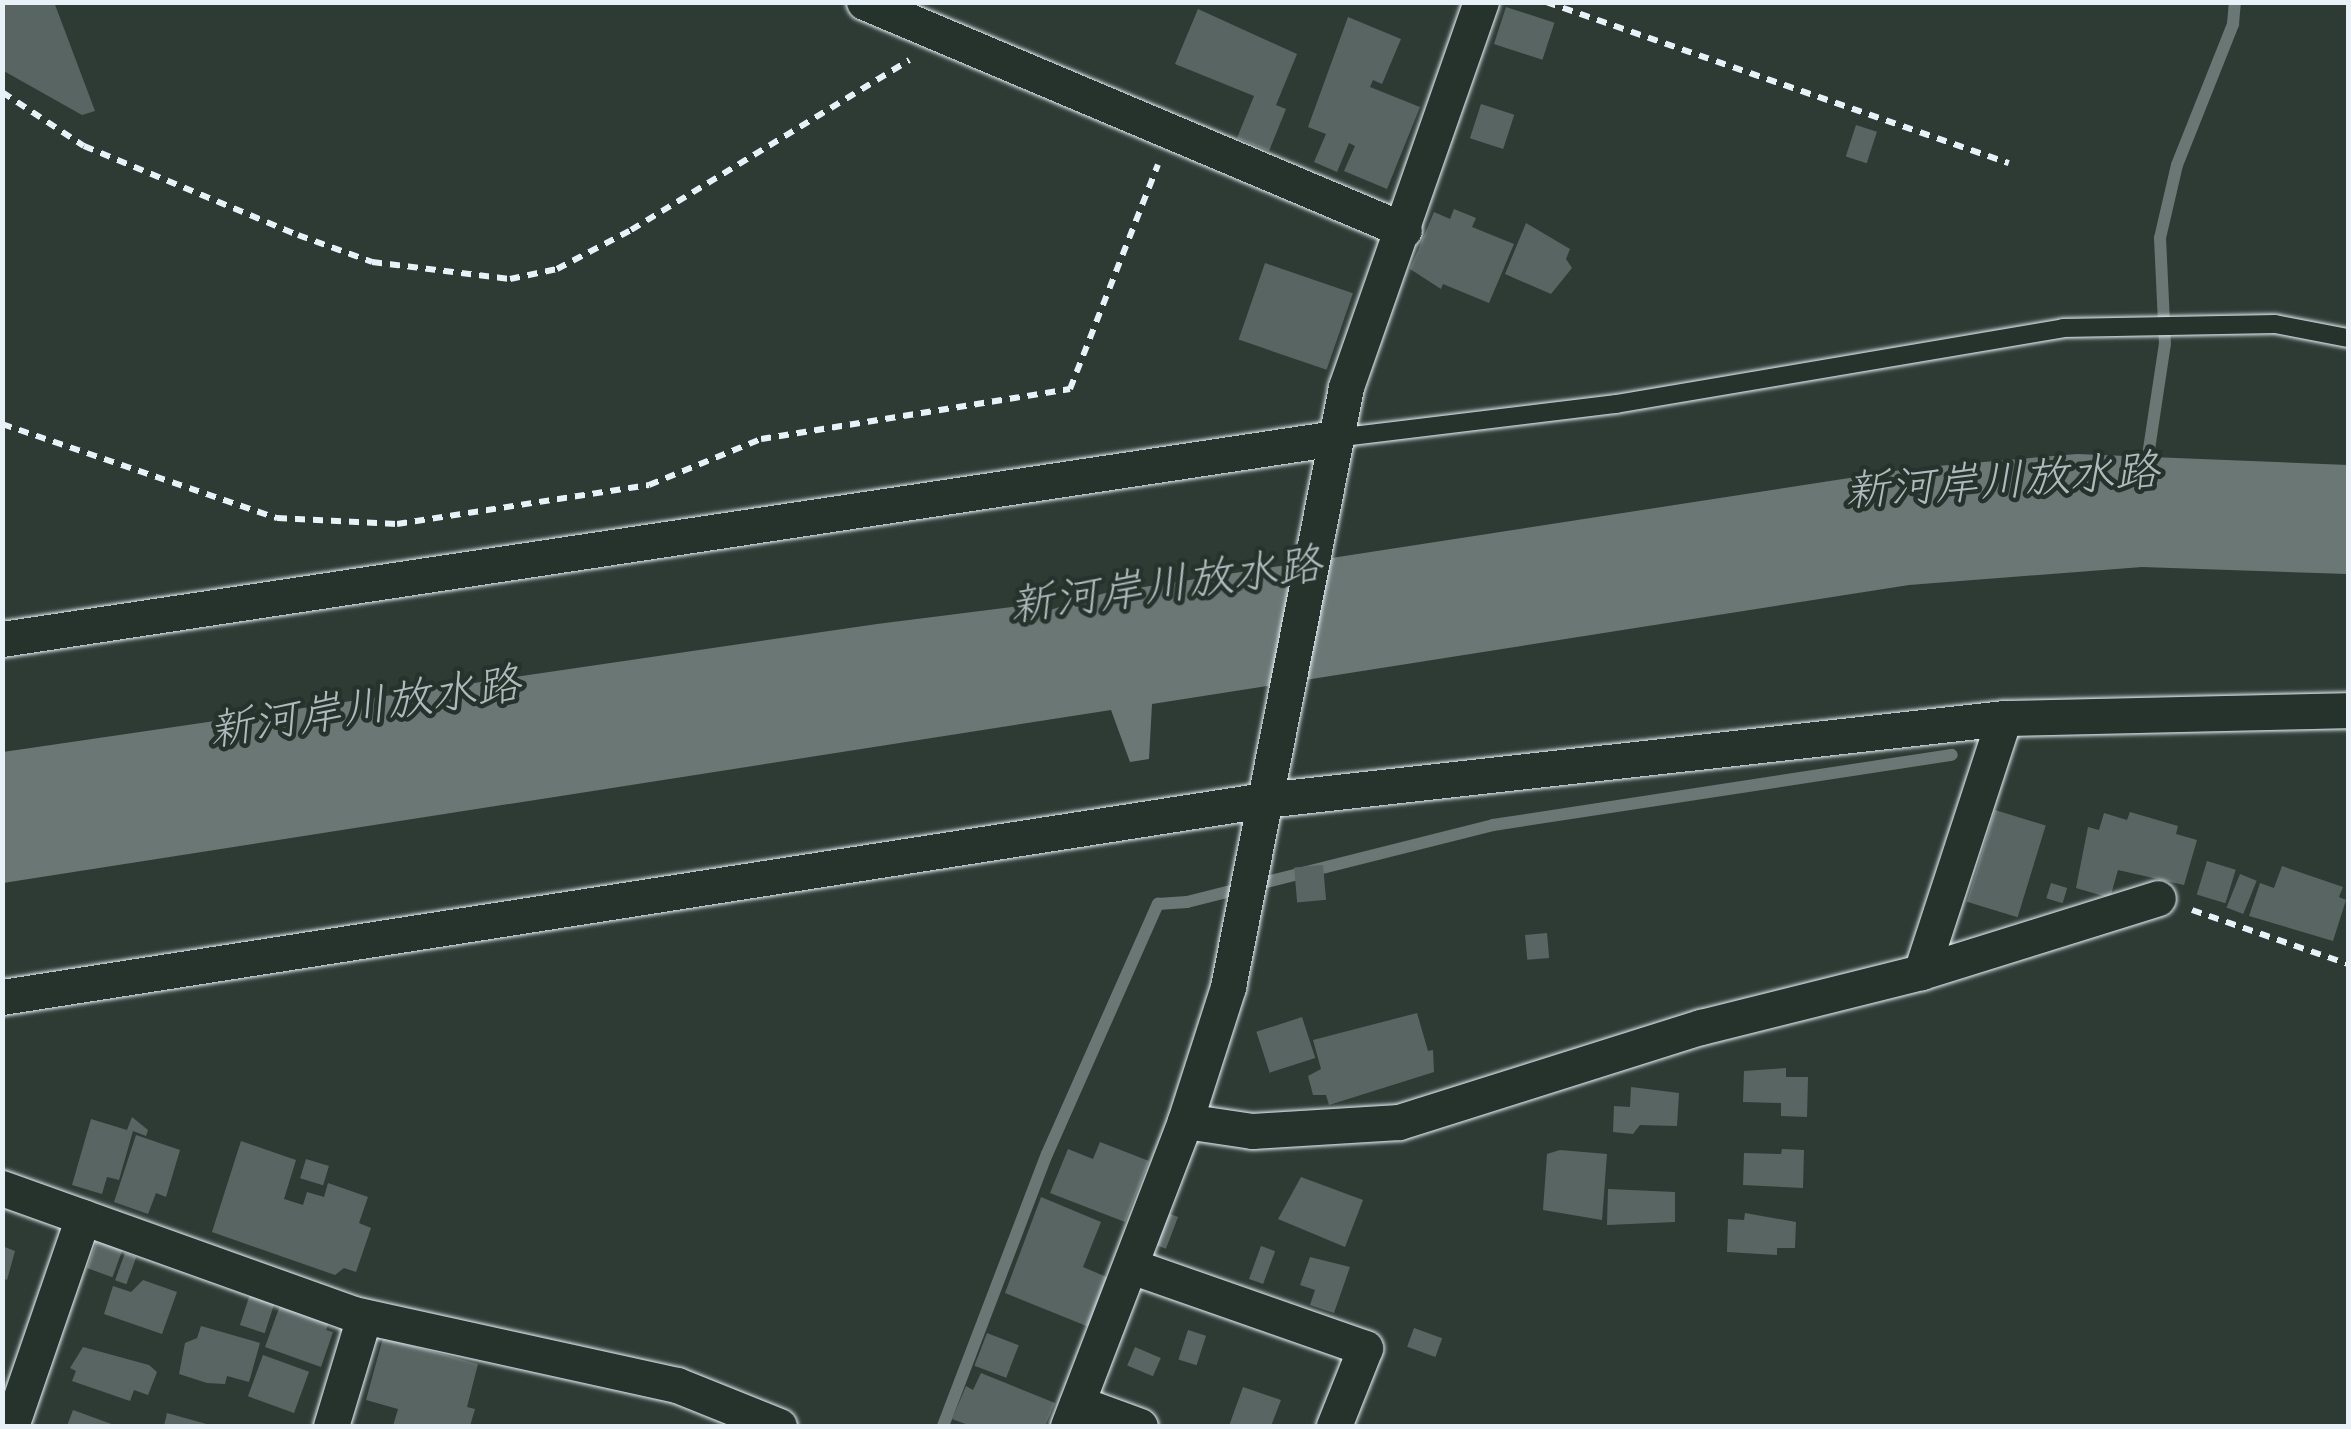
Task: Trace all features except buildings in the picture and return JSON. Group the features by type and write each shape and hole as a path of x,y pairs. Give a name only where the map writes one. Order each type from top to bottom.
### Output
{"street":[{"path":"864,2 1404,230"},
{"path":"1140,1426 1072,1415 1185,1121 1228,987 1332,452 1364,330 1404,230 1480,2"},
{"path":"2,640 1332,452"},
{"path":"2,997 1267,787 2004,718 2348,710"},
{"path":"1921,972 2004,718"},
{"path":"1185,1121 1252,1131 1399,1122 1701,1026 1921,972 2158,898"},
{"path":"2,1188 364,1317 677,1385 778,1426"},
{"path":"11,1426 83,1217"},
{"path":"1131,1266 1365,1348 1334,1426"},
{"path":"331,1426 364,1317"}],"lane":[{"path":"1332,452 2063,328 2275,324 2348,338"}],"path":[{"path":"1546,2 2010,164"},
{"path":"2,92 84,146 298,235 372,262 444,276 510,279 556,270 631,230 944,38"},
{"path":"2,424 252,513 397,524 648,484 705,456 829,424 1070,389 1171,131"},
{"path":"2158,898 2348,964"}],"water":[{"name":"新河岸川放水路","path":"2077,454 2348,465 2348,574 2142,567 1909,585 1152,704 1149,759 1130,762 1111,710 3,883 3,752 877,624 1028,605 1050,610 1105,593 1914,468"}],"waterway":[{"name":"新河岸川放水路","path":"2146,469 2165,344 2160,238 2177,165 2233,24 2235,2"},
{"path":"943,1426 1047,1154 1158,904 1187,902 1493,825 1952,755"}]}
